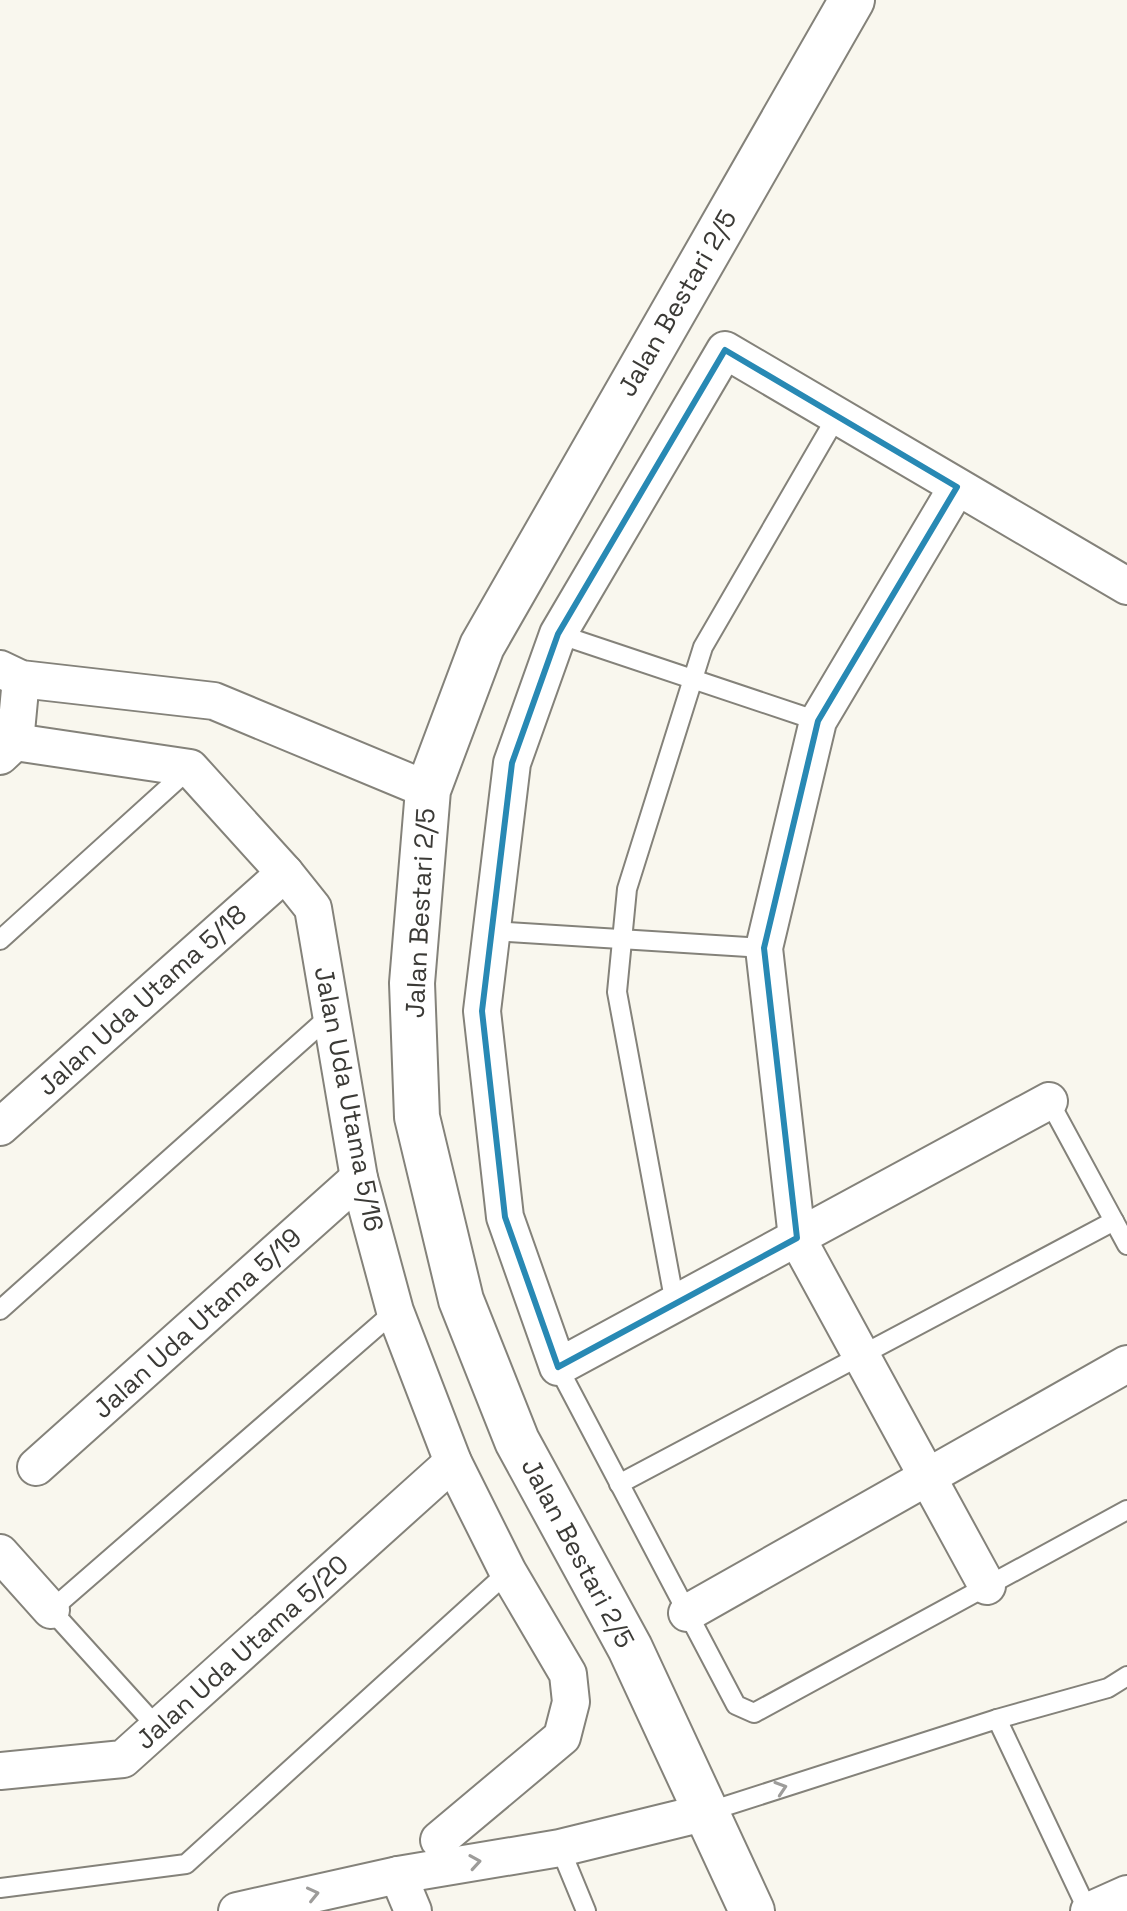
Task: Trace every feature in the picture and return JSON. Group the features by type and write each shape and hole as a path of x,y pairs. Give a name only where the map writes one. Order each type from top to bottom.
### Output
{"street":[{"name":"Jalan Bestari 2/5","path":"752,1911 630,1648 517,1441 461,1300 417,1117 412,983 428,790 482,646 852,0"},
{"path":"1049,1101 558,1367 505,1217 482,1011 512,763 558,634 725,350 1127,586"},
{"path":"957,487 818,721 764,948 797,1238 987,1586"},
{"path":"190,768 8,749 11,674 214,701 428,790"},
{"name":"Jalan Uda Utama 5/16","path":"190,768 313,908 359,1178 395,1311 453,1462 508,1572 568,1674 571,1702 562,1737 439,1840"},
{"name":"Jalan Uda Utama 5/18","path":"0,1127 285,873"},
{"name":"Jalan Uda Utama 5/19","path":"36,1467 359,1178"},
{"path":"687,1613 1127,1364"},
{"name":"Jalan Uda Utama 5/20","path":"0,1771 123,1759 453,1462"},
{"path":"0,1553 51,1610"},
{"path":"237,1911 398,1875 560,1848 707,1812"},
{"path":"398,1875 413,1911"},
{"path":"1088,1911 1127,1894"}],"lane":[{"path":"675,1304 617,992 627,889 703,647 837,416"},
{"path":"558,634 818,721"},
{"path":"0,940 190,768"},
{"path":"492,931 764,948"},
{"path":"0,1310 332,1014"},
{"path":"1049,1101 1127,1245"},
{"path":"619,1484 1114,1221"},
{"path":"157,1727 51,1610 395,1311"},
{"path":"558,1367 736,1705 754,1713 1127,1510"},
{"path":"0,1888 186,1864 508,1572"},
{"path":"707,1812 997,1719 1108,1688 1127,1676"},
{"path":"997,1719 1088,1911"},
{"path":"560,1848 586,1911"}],"highlighted area":[{"path":"725,350 957,487 818,721 764,948 797,1238 558,1367 505,1217 482,1011 512,763 558,634"}]}
